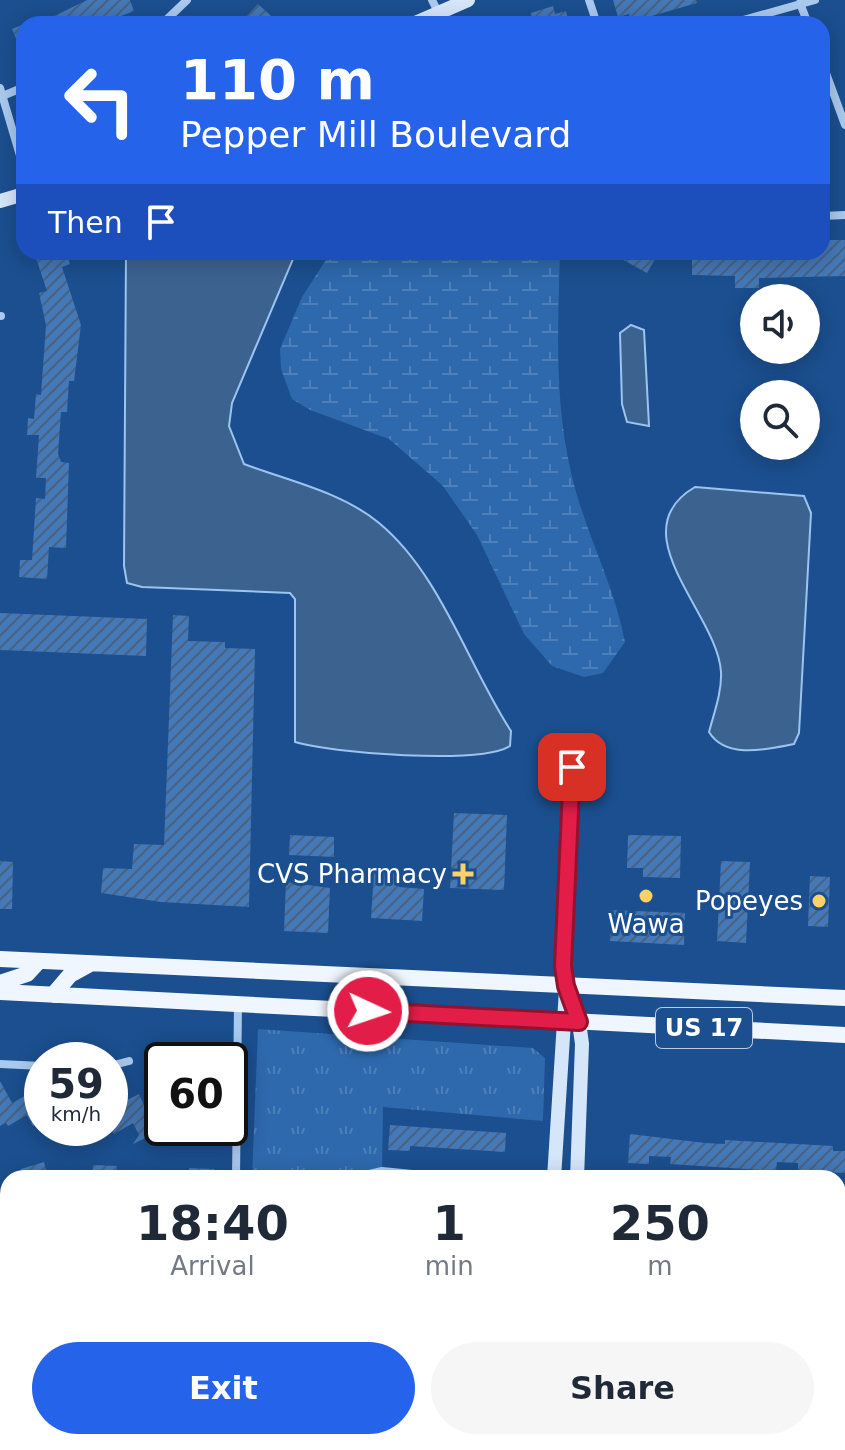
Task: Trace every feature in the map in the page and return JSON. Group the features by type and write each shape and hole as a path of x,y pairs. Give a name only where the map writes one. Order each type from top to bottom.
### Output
{"main road":[{"name":"US 17","path":"0,959 845,998"},
{"path":"0,983 27,974 39,961"},
{"path":"53,995 70,975 92,963"},
{"name":"US 17","path":"0,992 845,1035"}],"street":[{"path":"170,16 187,0"},
{"path":"435,6 468,0"},
{"path":"756,16 815,0"},
{"path":"800,3 805,16"},
{"path":"830,84 845,125"},
{"path":"1,94 16,143"},
{"path":"555,1170 571,1021 563,966 572,767"},
{"path":"236,1170 238,1004"},
{"path":"571,1021 582,1044 577,1170"},
{"path":"0,1064 24,1065"}],"green space":[{"path":"326,260 560,260 558,362 566,445 583,515 614,599 625,642 603,673 584,677 552,666 524,634 477,535 443,486 389,439 310,410 292,399 281,369 280,349 302,297"},
{"path":"258,1029 533,1048 545,1058 543,1121 383,1107 382,1170 252,1170"}],"shaded area":[{"path":"126,260 293,260 232,403 229,426 244,464 349,503 379,523 400,544 419,567 452,621 511,731 510,746 493,752 438,756 340,750 295,742 295,599 290,593 142,587 127,583 124,566"},
{"path":"631,325 644,330 649,426 627,422 622,404 620,333"},
{"path":"695,487 804,496 811,513 799,733 794,744 760,750 737,749 716,741 709,732 719,695 721,672 716,649 678,575 669,550 666,527 674,505"}],"building":[{"path":"87,0 130,0 134,11 121,16 54,16"},
{"path":"613,0 696,0 697,3 652,16 618,16"},
{"path":"258,4 271,16 247,16"},
{"path":"553,6 555,14 566,11 567,16 531,16 531,13"},
{"path":"830,240 845,240 845,276 759,278 759,284 740,284 740,288 735,288 735,276 692,275 692,260 830,260"},
{"path":"37,260 69,260 70,264 62,267 81,325 74,381 69,381 67,412 61,412 58,454 61,462 69,463 66,548 49,547 47,579 19,577 20,560 32,560 36,498 45,499 46,478 36,478 39,435 27,435 28,418 34,419 36,394 41,395 46,325 39,293 47,291"},
{"path":"623,260 654,260 647,273"},
{"path":"0,613 147,619 146,656 0,650"},
{"path":"173,615 189,616 188,641 225,642 225,648 255,649 249,907 161,902 101,893 103,868 132,869 134,844 164,845"},
{"name":"CVS Pharmacy","path":"454,813 507,815 504,890 450,888"},
{"path":"290,835 334,837 334,857 289,855"},
{"path":"628,835 681,836 680,878 643,877 643,868 627,868"},
{"path":"0,861 13,862 12,909 0,909"},
{"path":"721,861 750,862 746,943 717,941"},
{"path":"374,872 400,873 399,887 424,889 422,921 371,918"},
{"name":"Popeyes","path":"810,876 830,877 828,927 808,926"},
{"path":"286,882 330,888 328,933 284,931"},
{"path":"611,910 685,913 684,945 610,941"},
{"path":"0,1081 12,1103 24,1096 24,1117 8,1126 6,1123 0,1126"},
{"path":"139,1094 144,1105 144,1139 133,1144 139,1135 133,1123 128,1126 128,1100"},
{"path":"390,1125 506,1133 505,1152 410,1146 410,1151 388,1150"},
{"path":"630,1134 705,1143 725,1144 725,1140 833,1146 833,1151 845,1151 845,1170 798,1170 798,1163 777,1162 776,1170 670,1164 671,1157 649,1156 649,1164 628,1163"},
{"path":"44,1162 46,1170 21,1170"},
{"path":"93,1165 117,1166 117,1170 93,1170"}],"place":[{"name":"CVS Pharmacy","path":"463,874"},
{"name":"Wawa","path":"646,896"},
{"name":"Popeyes","path":"819,901"}],"route":[{"path":"368,1011 579,1022 566,986 563,966 572,767"}]}
